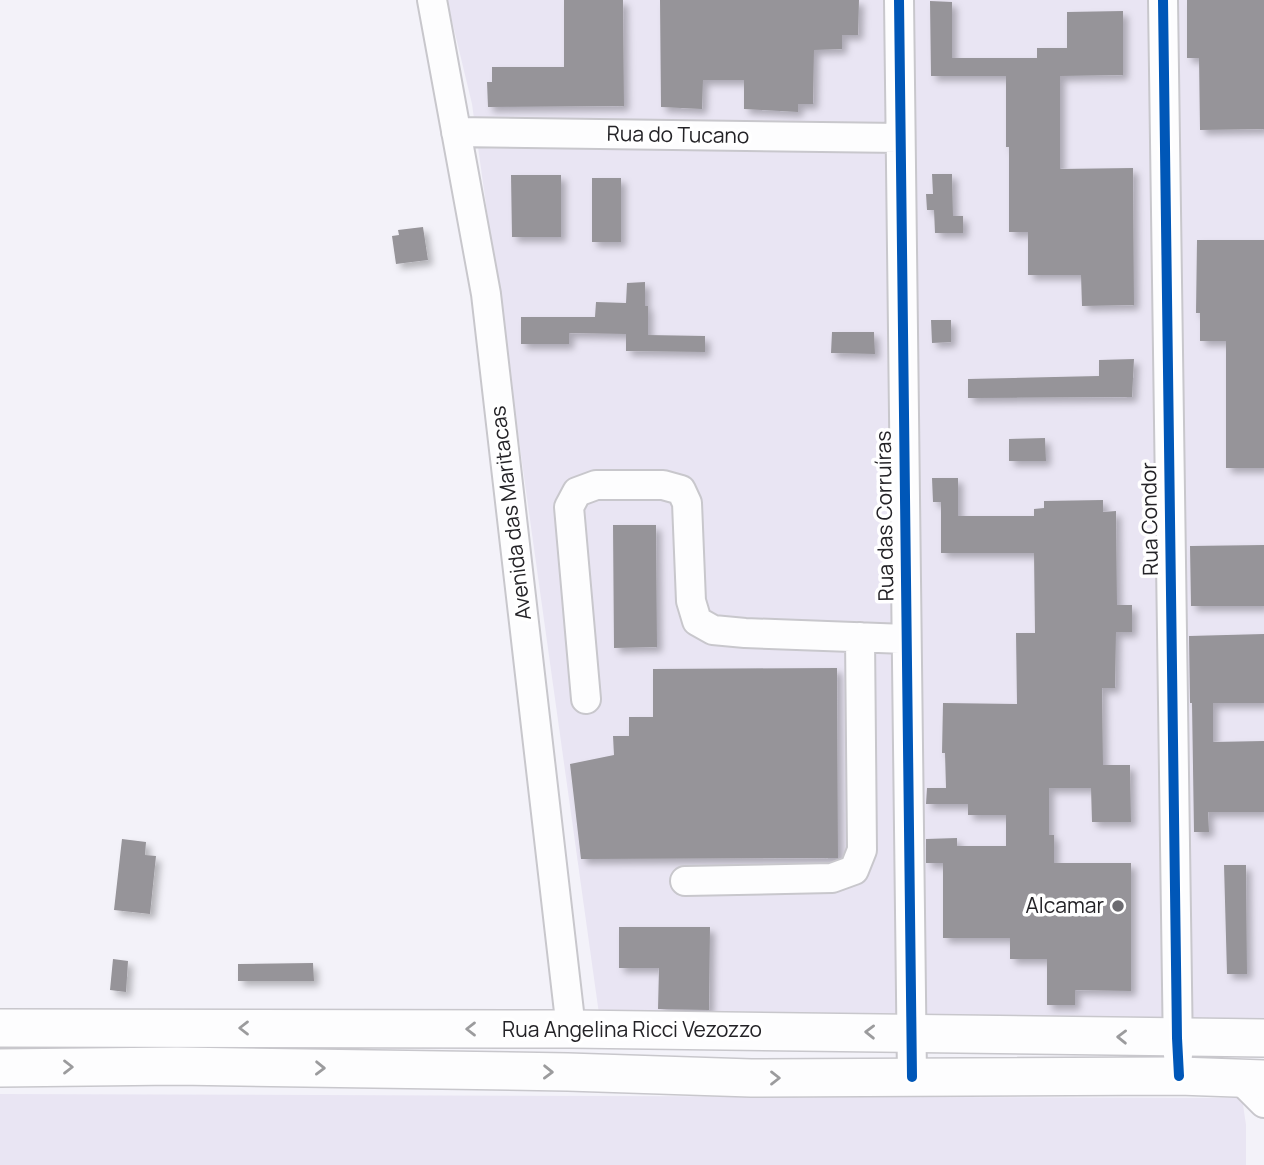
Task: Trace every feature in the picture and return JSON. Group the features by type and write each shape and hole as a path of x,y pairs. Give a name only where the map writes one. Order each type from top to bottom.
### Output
{"main road":[{"name":"Rua Angelina Ricci Vezozzo","path":"0,1028 571,1029 1264,1038"},
{"name":"Rua Angelina Ricci Vezozzo","path":"0,1068 177,1066 568,1072 751,1078 1179,1076 1256,1087"}],"street":[{"name":"Avenida das Maritacas","path":"432,0 486,295 571,1029"},
{"name":"Rua das Corruíras","path":"899,0 912,1077"},
{"name":"Rua Condor","path":"1163,0 1179,1076"},
{"name":"Rua do Tucano","path":"456,132 900,138"},
{"path":"586,699 569,508 577,492 596,485 663,485 681,490 687,503 691,601 697,621 713,630 906,639"},
{"path":"685,881 832,878 853,870 862,850 860,637"}],"shaded area":[{"path":"447,0 1264,0 1264,1019 599,1014 472,104"},
{"path":"0,1094 1242,1098 1246,1125 1246,1165 0,1165"}],"building":[{"path":"564,0 623,0 624,106 488,107 487,82 492,82 492,67 564,67"},
{"path":"660,0 859,0 858,35 842,35 842,49 814,50 813,104 798,104 798,112 744,109 744,80 703,80 702,109 661,107"},
{"path":"1187,0 1264,0 1264,129 1200,130 1199,58 1187,58"},
{"path":"930,1 952,2 952,58 1037,58 1037,48 1067,48 1067,12 1123,11 1123,75 1060,76 1060,169 1133,168 1134,305 1082,306 1081,275 1028,275 1028,232 1009,232 1006,76 931,76"},
{"path":"932,174 952,174 953,216 963,216 963,233 935,233 934,210 927,210 926,194 933,194"},
{"path":"511,175 561,175 561,237 512,237"},
{"path":"592,178 621,178 621,242 592,242"},
{"path":"423,227 428,260 396,264 392,236 399,235 398,230"},
{"path":"1197,240 1264,240 1264,468 1226,468 1226,341 1200,341 1200,313 1196,313"},
{"path":"645,282 648,335 705,336 705,352 626,351 626,334 569,333 569,344 521,344 521,317 595,317 596,302 626,303 627,283"},
{"path":"931,320 951,320 951,342 932,343"},
{"path":"832,332 874,332 875,354 831,353"},
{"path":"1134,359 1132,397 968,398 968,379 1099,376 1099,360"},
{"path":"1045,438 1046,461 1009,461 1009,439"},
{"path":"932,478 958,478 958,516 1034,516 1034,509 1044,508 1044,501 1103,500 1103,512 1116,511 1117,605 1132,605 1132,632 1116,632 1115,688 1102,688 1103,765 1130,765 1131,822 1092,822 1091,788 1049,788 1049,835 1054,835 1054,863 1131,863 1131,991 1075,990 1075,1005 1047,1005 1047,959 1010,959 1010,938 943,938 943,863 926,863 926,839 957,838 957,846 1006,846 1006,815 968,815 968,804 926,804 927,788 946,788 945,753 942,753 943,703 1017,704 1016,633 1035,633 1034,553 941,553 941,502 933,502"},
{"path":"613,525 656,525 657,647 614,648"},
{"path":"1264,545 1264,606 1191,606 1190,546"},
{"path":"1264,634 1264,703 1213,703 1213,742 1264,741 1264,812 1208,812 1209,832 1194,832 1189,636"},
{"path":"837,668 838,858 581,859 570,764 614,755 613,736 629,736 629,717 653,717 653,669"},
{"path":"122,839 146,842 145,855 156,856 150,914 114,910"},
{"path":"1224,865 1246,865 1247,974 1227,974"},
{"path":"619,927 710,927 709,1010 658,1009 659,968 619,968"},
{"path":"113,959 128,961 126,992 110,990"},
{"path":"313,963 314,981 238,981 238,964"}],"cycle path":[{"path":"899,0 912,1077"},
{"path":"1163,0 1179,1076"}],"place":[{"name":"Alcamar","path":"1118,906"}]}
